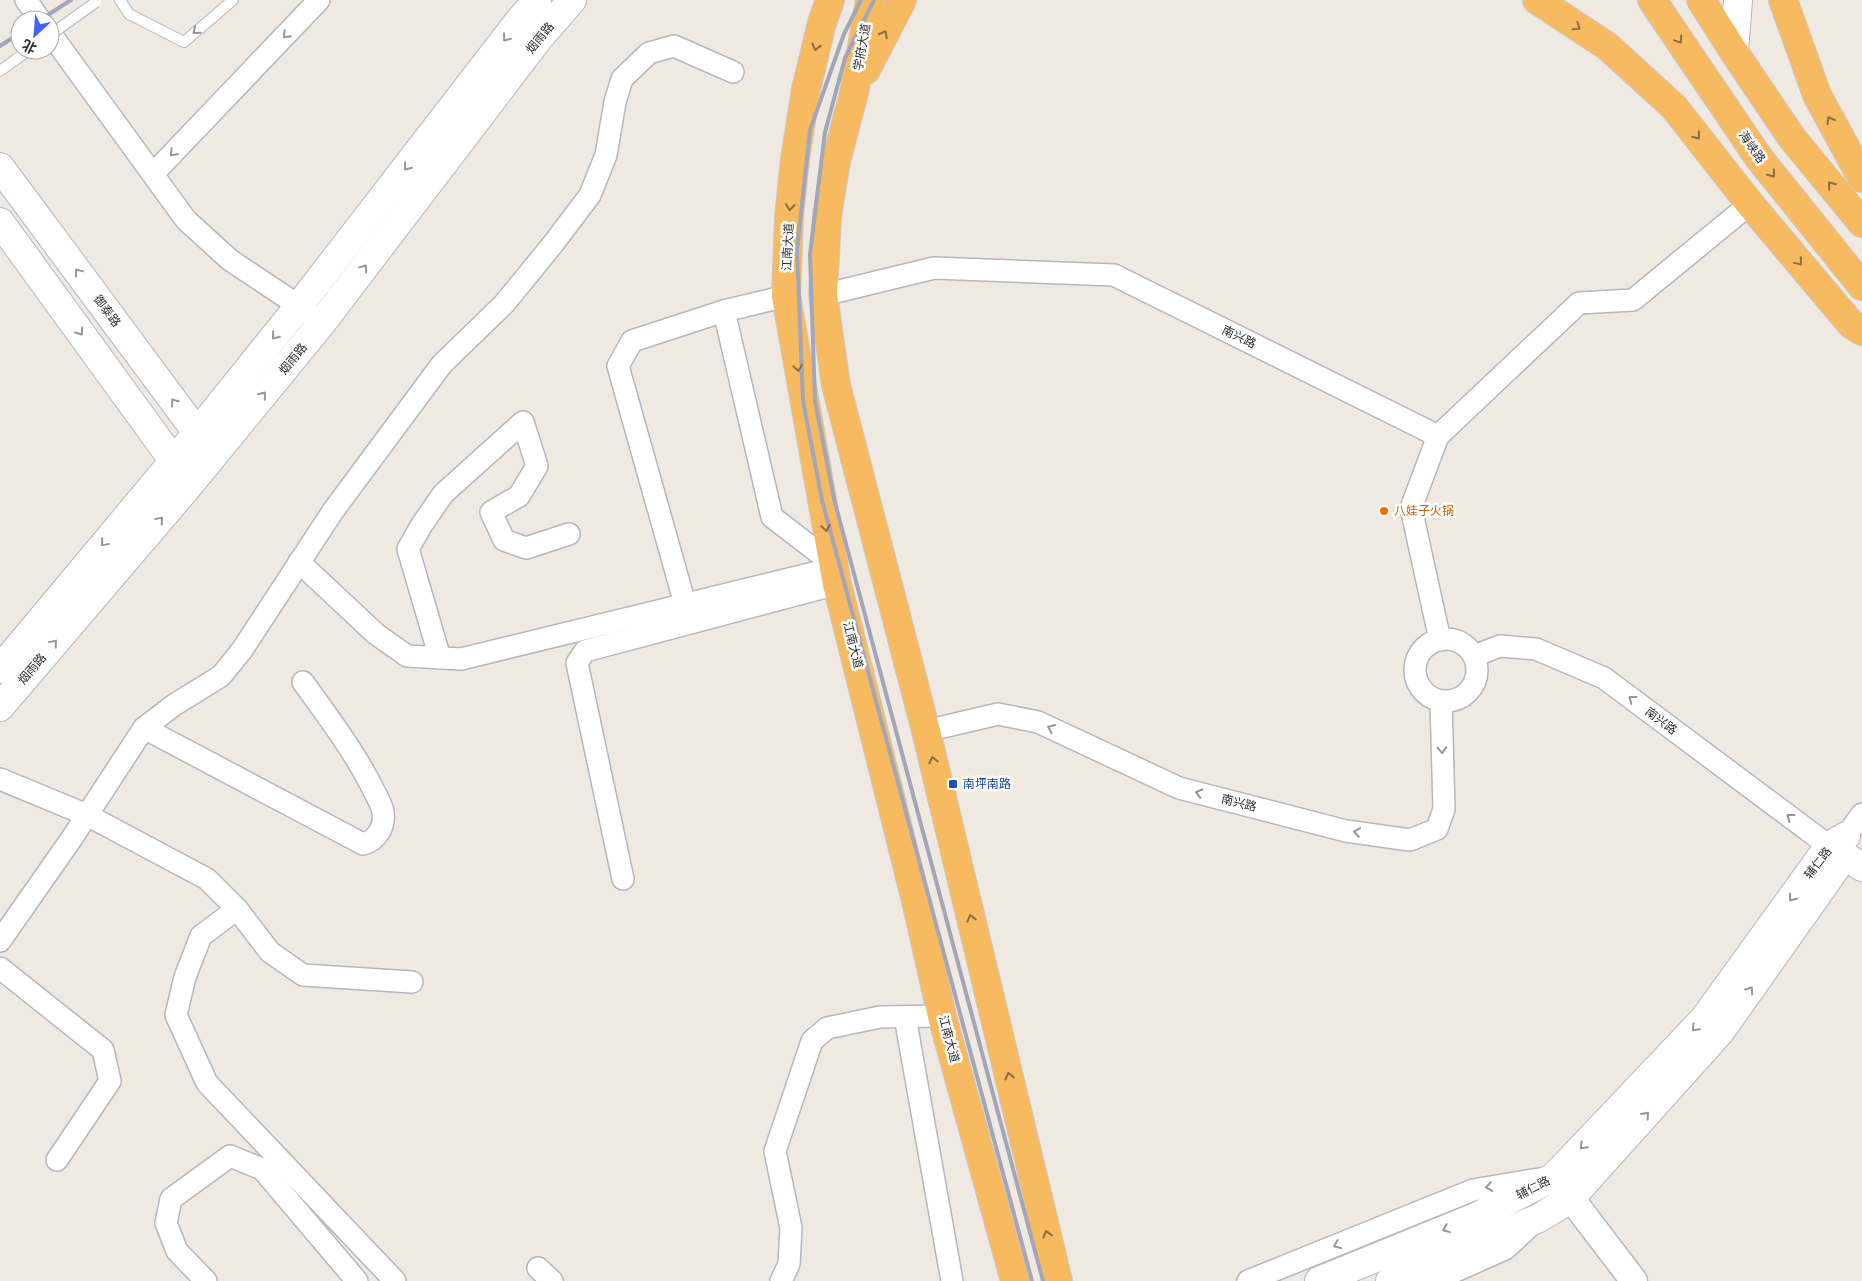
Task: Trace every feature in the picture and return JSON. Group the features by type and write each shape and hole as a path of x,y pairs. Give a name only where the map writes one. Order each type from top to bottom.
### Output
{"highway":[{"name":"江南大道","path":"830,0 822,23 806,89 799,132 789,217 786,296 834,571 917,905 942,1016 1015,1281"},
{"name":"学府大道","path":"854,93 870,0"},
{"path":"902,0 854,93 836,161 828,216 823,295 836,385 926,731 1060,1276"},
{"path":"1537,0 1607,46 1674,107 1750,204 1851,324 1862,330"},
{"name":"海峡路","path":"1652,0 1759,158 1862,286"},
{"path":"1702,0 1734,52 1792,138 1862,223"},
{"path":"1783,0 1816,95 1862,178"}],"main road":[{"name":"烟雨路","path":"0,669 172,460 197,433 299,306 536,0"},
{"name":"烟雨路","path":"0,707 214,456 321,324 533,46 572,0"},
{"path":"1734,52 1738,0"},
{"name":"御泰路","path":"0,167 214,456"},
{"path":"0,222 190,484"},
{"name":"辅仁路","path":"1319,1281 1476,1217 1554,1177 1704,1019 1849,850"},
{"name":"辅仁路","path":"1390,1281 1539,1218 1570,1199 1720,1032 1849,850"}],"street":[{"path":"153,174 320,0"},
{"path":"0,941 87,815 144,728 174,705 221,676 242,650 333,511 442,364 504,304 590,195 606,155 615,102 622,79 648,53 674,46 733,72"},
{"path":"60,48 186,220 230,260 299,306 321,324"},
{"path":"1440,640 1411,508 1438,436 1579,303 1633,300 1750,204"},
{"name":"南兴路","path":"823,295 934,268 1114,275 1438,436"},
{"path":"685,604 618,366 632,341 724,312 786,296"},
{"path":"724,312 772,517 834,571"},
{"path":"440,658 408,549 420,526 443,494 523,422 537,466 519,496 491,512 504,540 526,548 569,534"},
{"path":"300,562 376,634 407,656 461,659 685,604 834,571"},
{"path":"623,879 577,664 585,651 834,571"},
{"path":"1440,640 1460,642 1474,656 1477,665 1477,675 1474,684 1460,698 1451,701 1441,701 1432,698 1424,692 1419,684 1415,666 1424,649 1431,643 1440,640"},
{"name":"南兴路","path":"1474,656 1500,646 1536,649 1604,678 1849,850"},
{"path":"144,728 363,844 372,841 378,834 383,822 383,810 364,770 303,682"},
{"name":"南兴路","path":"926,731 998,714 1038,722 1179,788 1346,831 1410,840 1437,829 1444,809 1441,701"},
{"path":"0,779 87,815 207,879 237,908 270,952 303,974 412,982"},
{"path":"1849,850 1862,814"},
{"path":"237,908 201,936 185,977 176,1015 207,1083 395,1281"},
{"path":"0,968 103,1050 110,1081 57,1160"},
{"path":"781,1281 789,1264 791,1228 775,1151 812,1042 827,1028 880,1017 942,1016"},
{"path":"905,1017 952,1281"},
{"path":"206,1281 177,1251 166,1222 172,1199 230,1156 262,1169 357,1281"},
{"path":"1248,1281 1473,1190 1554,1177 1634,1281"},
{"path":"1434,1281 1504,1249 1539,1218"}],"lane":[{"path":"120,0 129,14 184,42 233,0"},
{"path":"60,27 97,1"},
{"path":"0,71 15,60"}],"railway":[{"path":"56,10 71,0"},
{"path":"861,0 844,34 810,130 797,250 803,401 822,500 1032,1281"},
{"path":"874,0 845,58 825,132 810,254 815,401 834,499 1043,1281"},
{"path":"0,46 10,40"}],"place":[{"name":"八娃子火锅","path":"1384,511"},
{"name":"南坪南路","path":"953,784"}]}
